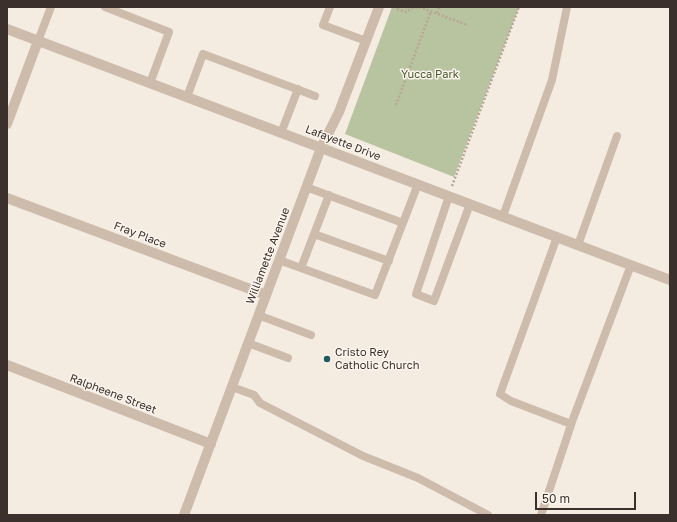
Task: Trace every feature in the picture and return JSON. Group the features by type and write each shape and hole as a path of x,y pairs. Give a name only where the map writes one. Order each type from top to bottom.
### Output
{"street":[{"name":"Williamette Avenue","path":"184,515 306,187 321,148 340,112 379,7"},
{"name":"Lafayette Drive","path":"7,29 670,280"},
{"path":"7,124 38,41"},
{"name":"Fray Place","path":"7,198 266,295"},
{"name":"Ralpheene Street","path":"7,366 211,444"}],"lane":[{"path":"38,41 51,7"},
{"path":"105,7 169,32 150,83"},
{"path":"330,7 323,25 366,41"},
{"path":"503,216 552,80 567,7"},
{"path":"187,97 203,54 315,96"},
{"path":"281,133 298,89"},
{"path":"578,245 618,136"},
{"path":"279,260 375,295 418,184"},
{"path":"306,187 403,223"},
{"path":"301,268 329,195"},
{"path":"450,196 416,294 434,301 470,204"},
{"path":"314,234 389,261"},
{"path":"557,237 500,394 511,401 571,424"},
{"path":"542,515 571,424 631,265"},
{"path":"258,315 311,335"},
{"path":"248,343 288,358"},
{"path":"232,387 254,394 260,403 364,456 418,478 488,515"}],"path":[{"path":"397,9 406,12 412,8 419,7 467,25"},
{"path":"437,13 439,7"},
{"path":"450,196 454,177 519,7"},
{"path":"396,105 431,11"}],"green space":[{"name":"Yucca Park","path":"392,7 519,7 454,177 345,134"}],"place":[{"name":"Cristo Rey Catholic Church","path":"327,359"}]}
